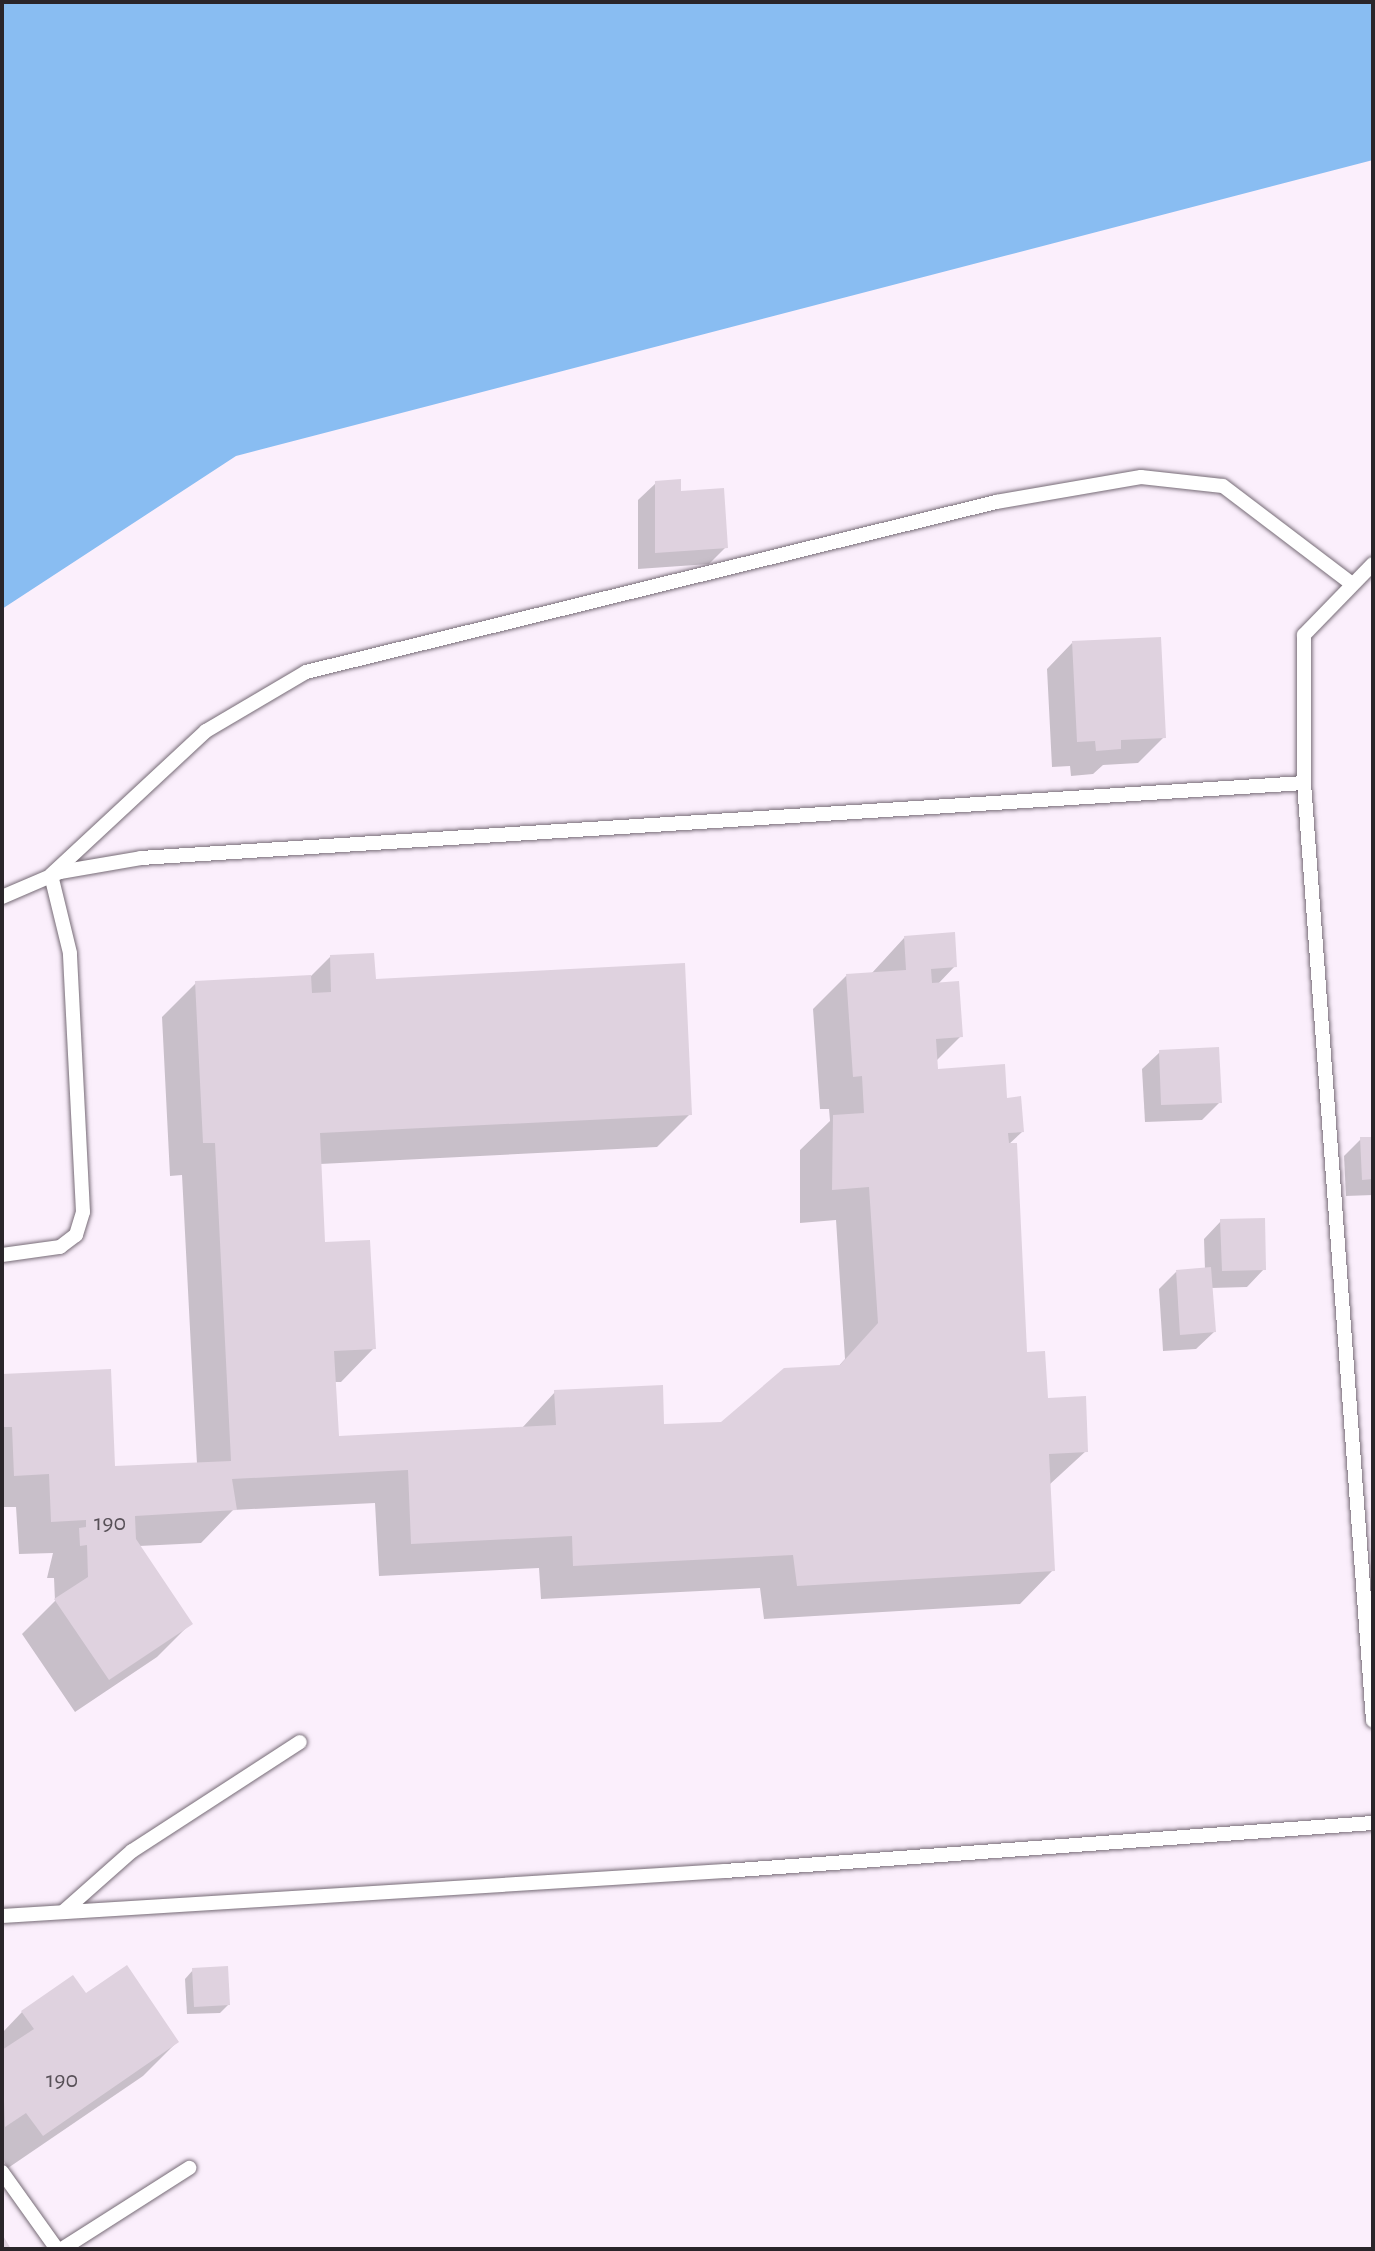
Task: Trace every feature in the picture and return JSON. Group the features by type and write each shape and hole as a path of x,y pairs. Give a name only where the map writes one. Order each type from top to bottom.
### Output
{"lane":[{"path":"51,875 206,731 306,672 996,502 1141,477 1223,486 1351,583"},
{"path":"1373,564 1351,583 1304,635 1304,783 1373,1720"},
{"path":"2,897 51,875 87,865 194,853 1304,783"},
{"path":"2,1255 60,1247 76,1235 83,1212 70,953 51,875"},
{"path":"63,1912 132,1851 300,1742"},
{"path":"2,1916 725,1871 1373,1823"},
{"path":"2,2172 60,2249 189,2168"}],"water":[{"path":"2,2 1373,2 1373,160 236,456 2,609"}],"building":[{"path":"681,479 681,491 724,488 728,548 655,553 655,481"},
{"path":"1161,637 1166,738 1121,740 1121,749 1096,751 1095,741 1077,742 1072,641"},
{"path":"955,932 957,967 931,969 932,983 959,981 963,1037 936,1039 938,1069 1005,1064 1007,1098 1021,1096 1024,1132 1008,1133 1009,1143 1017,1143 1027,1352 1045,1351 1048,1398 1086,1396 1088,1452 1049,1454 1055,1571 797,1586 793,1555 573,1566 572,1536 411,1544 408,1470 232,1479 237,1510 135,1516 136,1539 193,1624 109,1680 54,1599 88,1577 87,1545 80,1546 79,1528 86,1527 86,1520 51,1522 49,1474 14,1476 12,1427 2,1427 2,1374 111,1369 115,1466 231,1461 215,1143 203,1143 195,981 311,975 312,993 331,992 330,955 374,953 376,979 685,963 692,1115 320,1133 325,1242 370,1240 376,1349 334,1351 339,1436 556,1425 554,1390 663,1385 664,1424 721,1422 784,1368 840,1365 878,1323 869,1187 832,1190 833,1115 864,1113 862,1076 853,1077 846,974 906,970 904,936"},
{"path":"1219,1047 1222,1103 1161,1105 1159,1050"},
{"path":"1360,1137 1373,1137 1373,1179 1362,1180"},
{"path":"1265,1218 1266,1270 1222,1271 1220,1219"},
{"path":"1211,1267 1216,1332 1180,1335 1176,1270"},
{"path":"127,1965 179,2042 43,2136 26,2113 5,2127 2,2050 34,2029 21,2011 73,1975 86,1993"},
{"path":"228,1966 230,2005 194,2007 192,1968"},
{"path":"2,2234 11,2249 2,2249"}]}
